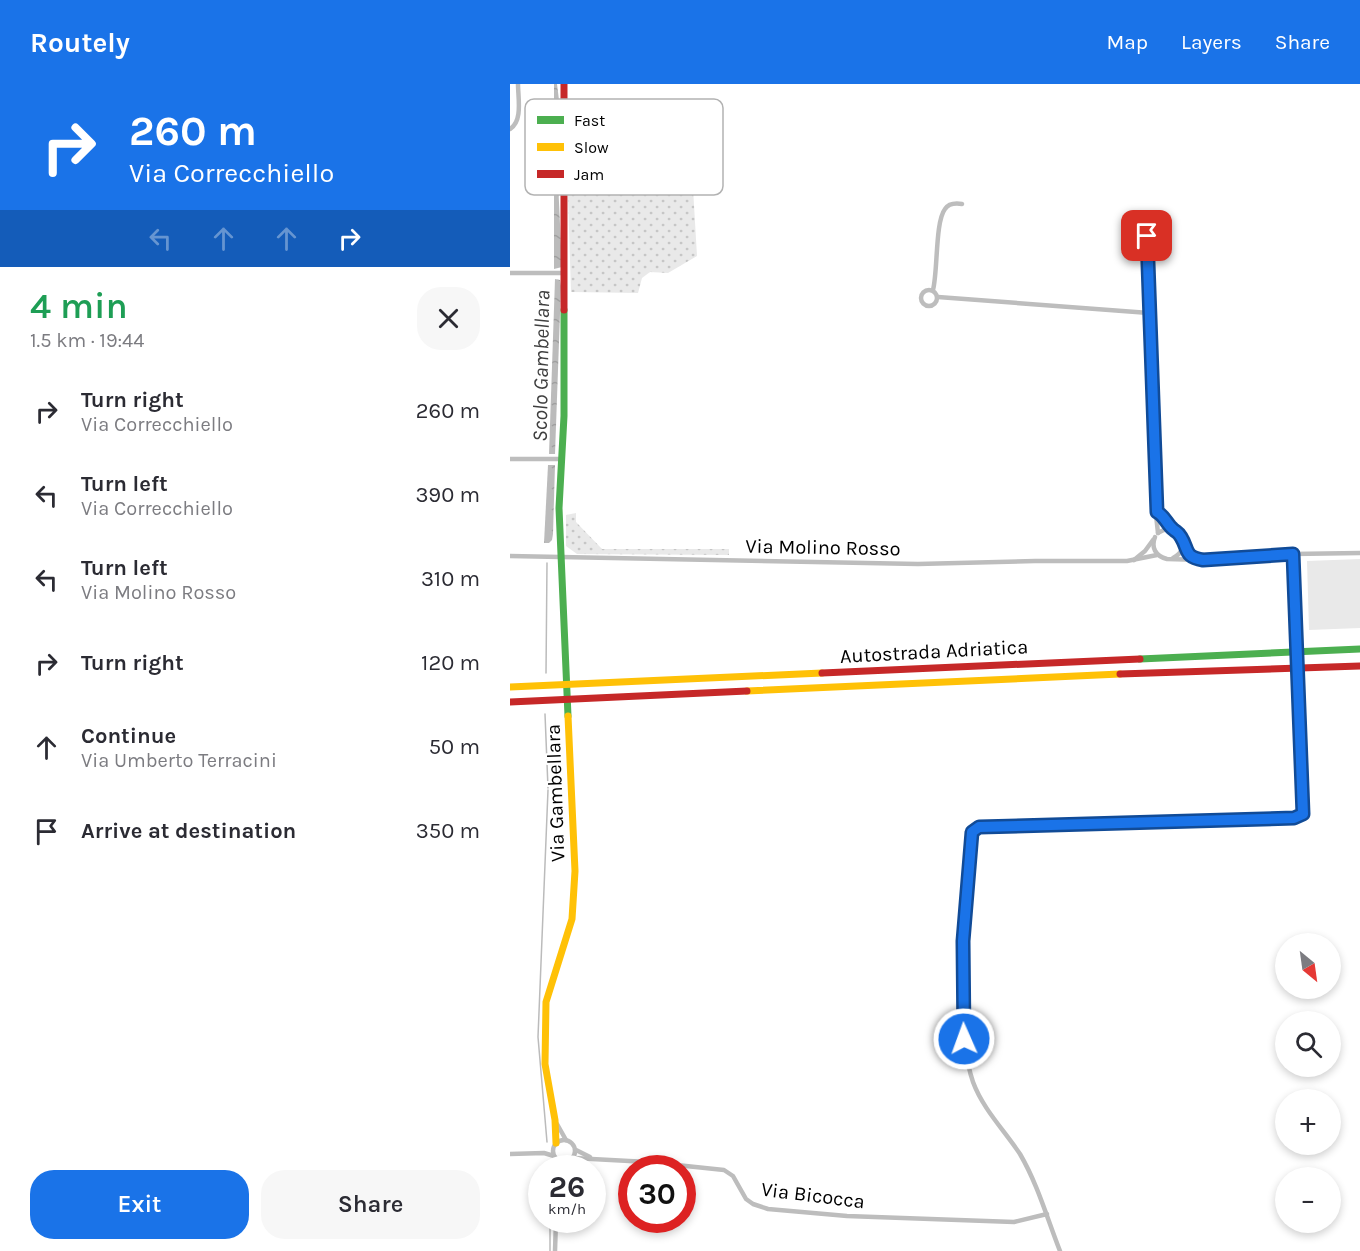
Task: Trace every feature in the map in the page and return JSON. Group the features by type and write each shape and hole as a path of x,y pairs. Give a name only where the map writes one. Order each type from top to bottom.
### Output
{"main road":[{"name":"Via Gambellara","path":"564,84 564,99"},
{"name":"Via Gambellara","path":"555,1146 555,1120 545,1064 546,1002 572,919 574,872 559,508 564,416 565,195"},
{"name":"Autostrada Adriatica","path":"510,687 1360,649"},
{"name":"Autostrada Adriatica","path":"510,702 1096,675 1360,666"}],"street":[{"path":"510,129 516,125 518,119 518,84"},
{"path":"938,297 933,290 940,220 948,206 955,203 962,204"},
{"path":"1146,217 1157,512 1157,535 1153,546 1157,555 1162,558 1203,560 1293,554 1360,553"},
{"path":"510,273 565,273"},
{"path":"933,290 924,291 922,302 927,306 932,305 938,297"},
{"path":"938,297 1149,313"},
{"path":"510,459 561,459"},
{"path":"1157,512 1172,529 1180,534 1186,550 1194,558"},
{"path":"1134,560 1157,535 1172,529"},
{"path":"1172,559 1180,553 1184,544"},
{"path":"1060,1251 1040,1192 1019,1154 990,1114 973,1081 964,1039 963,941 972,832 987,825 1294,818 1303,814 1293,554"},
{"name":"Via Molino Rosso","path":"510,556 909,564 1134,560 1157,555"},
{"name":"Via Gambellara","path":"555,1120 566,1140"},
{"path":"544,1153 566,1140 572,1143 576,1150 574,1155"},
{"path":"554,1155 555,1146"},
{"name":"Via Bicocca","path":"576,1150 586,1155"},
{"path":"510,1154 544,1153 551,1155"},
{"name":"Via Bicocca","path":"606,1159 724,1170 733,1176 746,1199 768,1209 847,1216 980,1222 1014,1222 1047,1214"},
{"path":"555,1251 556,1233"}],"shaded area":[{"path":"568,195 693,195 697,256 668,273 650,272 642,278 638,293 571,292"},
{"path":"576,513 576,522 602,549 729,549 729,555 577,554 566,546 566,515"},
{"path":"1360,559 1360,628 1309,630 1307,561"}],"water":[{"path":"554,84 557,84 559,99 554,99"},
{"path":"554,195 559,195 562,267 554,269"},
{"path":"555,279 560,280 561,286 555,454 549,454"},
{"path":"548,465 555,465 553,534 549,543 544,543"}],"waterway":[{"name":"Scolo Gambellara","path":"546,673 547,563"},
{"name":"Scolo Gambellara","path":"545,714 548,788"},
{"name":"Scolo Gambellara","path":"547,1142 538,1037 548,790"},
{"name":"Scolo Gambellara","path":"550,1233 550,1251"}],"traffic: fast":[{"path":"564,310 564,416 559,508 568,716"},
{"path":"1140,659 1360,649"}],"traffic: slow":[{"path":"510,687 822,673"},
{"path":"747,691 1120,674"},
{"path":"556,1143 555,1120 545,1064 546,1002 572,919 575,871 568,716"}],"traffic: jam":[{"path":"564,84 564,99"},
{"path":"564,195 564,310"},
{"path":"822,673 1140,659"},
{"path":"1120,674 1360,666"},
{"path":"510,702 747,691"}],"route":[{"path":"964,1039 963,941 972,832 979,827 1294,818 1303,814 1293,554 1203,560 1194,558 1186,550 1180,534 1172,529 1157,512 1147,236"}]}
